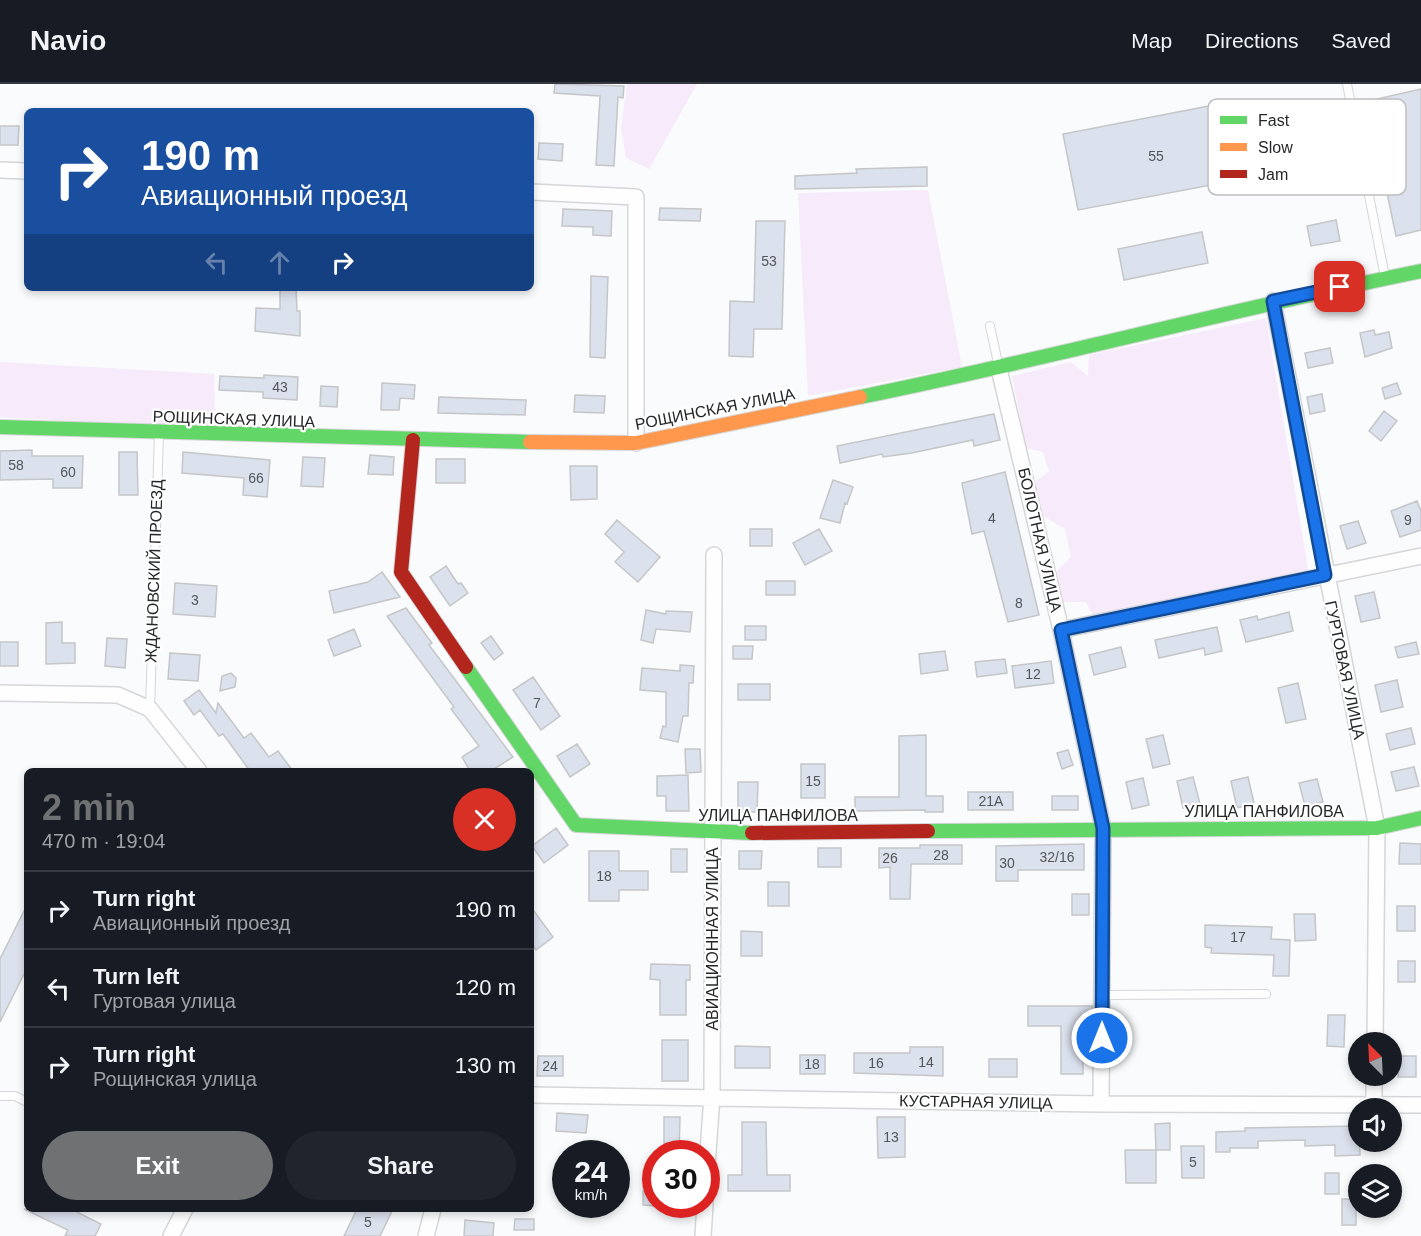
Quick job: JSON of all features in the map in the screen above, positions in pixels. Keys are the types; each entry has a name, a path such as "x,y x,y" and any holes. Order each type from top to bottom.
{"street":[{"path":"0,170 24,171"},
{"path":"534,192 636,197 636,443"},
{"name":"РОЩИНСКАЯ УЛИЦА","path":"0,427 413,440 636,443 999,369 1273,301 1421,271"},
{"name":"ГУРТОВАЯ УЛИЦА","path":"1273,301 1325,575 1377,828 1375,1032"},
{"name":"БОЛОТНАЯ УЛИЦА","path":"999,369 1061,630 1103,828 1101,1104"},
{"name":"УЛИЦА ПАНФИЛОВА","path":"413,440 400,572 576,825 713,833 1103,828 1377,828 1421,818"},
{"name":"АВИАЦИОННАЯ УЛИЦА","path":"709,1140 712,1096 714,555"},
{"path":"1061,630 1421,556"},
{"path":"0,693 117,695 150,709 197,768"},
{"name":"КУСТАРНАЯ УЛИЦА","path":"534,1095 712,1096 1101,1104 1348,1104"},
{"name":"КУСТАРНАЯ УЛИЦА","path":"1402,1105 1421,1105"},
{"path":"171,1236 183,1212"},
{"path":"426,1236 432,1212"},
{"path":"703,1236 704,1218"}],"lane":[{"path":"1347,84 1350,99"},
{"path":"1369,195 1385,278"},
{"path":"990,326 999,369"},
{"name":"ЖДАНОВСКИЙ ПРОЕЗД","path":"150,709 159,433"},
{"path":"1102,994 1266,994"},
{"path":"0,1096 15,1096 24,1100"}],"shaded area":[{"path":"627,84 697,84 649,169 626,158 621,129"},
{"path":"928,190 962,367 808,396 798,193"},
{"path":"1266,318 1309,575 1093,616 1086,602 1062,602 1055,573 1071,557 1065,529 1040,514 1032,483 1049,472 1043,452 1026,448 1012,376 1071,362 1088,376 1089,355"},
{"path":"0,362 214,374 216,443 214,429 0,417"}],"building":[{"path":"555,84 624,86 623,98 618,97 614,166 596,165 600,96 554,93"},
{"path":"1421,89 1421,230 1396,236 1387,195 1406,195 1406,99 1377,99"},
{"path":"1208,106 1208,186 1078,210 1063,134"},
{"path":"0,126 19,126 18,145 0,145"},
{"path":"539,143 563,144 562,161 538,159"},
{"path":"927,167 927,186 795,189 795,176 857,173 856,169"},
{"path":"660,208 701,209 700,221 659,220"},
{"path":"563,209 612,211 611,236 593,235 593,227 562,226"},
{"path":"1336,220 1340,241 1311,246 1307,226"},
{"path":"756,221 785,221 782,329 754,329 753,357 729,356 730,301 754,302"},
{"path":"1202,232 1208,263 1124,280 1118,249"},
{"path":"591,276 608,277 605,358 590,357"},
{"path":"280,291 296,291 297,311 300,311 300,336 255,331 256,308 280,309"},
{"path":"1374,330 1375,335 1389,332 1392,348 1365,357 1360,333"},
{"path":"1330,348 1333,363 1308,368 1305,353"},
{"path":"264,375 298,377 297,400 263,398 263,392 219,390 220,376 264,378"},
{"path":"382,383 415,385 414,399 400,398 399,410 381,410"},
{"path":"1397,383 1401,394 1385,399 1382,388"},
{"path":"321,386 338,387 337,407 320,406"},
{"path":"1322,394 1325,411 1310,414 1307,397"},
{"path":"575,395 605,396 604,413 574,412"},
{"path":"439,397 526,400 525,415 438,413"},
{"path":"1384,411 1397,421 1381,441 1369,431"},
{"path":"994,414 1000,440 974,446 973,440 912,453 883,457 882,454 840,463 837,446"},
{"path":"32,450 32,456 83,456 82,488 53,488 53,479 0,480 0,451"},
{"path":"119,452 137,452 138,495 119,495"},
{"path":"183,452 270,460 267,497 243,495 244,478 182,473"},
{"path":"370,455 394,457 393,475 368,474"},
{"path":"303,457 325,458 323,487 301,486"},
{"path":"436,459 465,459 465,483 436,483"},
{"path":"570,466 597,466 597,499 571,500"},
{"path":"1005,472 1039,615 1008,622 984,531 972,534 962,483"},
{"path":"833,480 853,487 847,504 845,503 840,523 820,518"},
{"path":"1417,501 1421,511 1421,530 1400,537 1391,511"},
{"path":"617,520 660,557 638,582 615,562 624,552 605,534"},
{"path":"1358,521 1366,543 1347,549 1340,526"},
{"path":"750,529 772,529 772,546 750,546"},
{"path":"819,529 832,551 805,565 793,543"},
{"path":"446,566 458,584 461,583 468,593 450,606 430,577"},
{"path":"382,572 400,597 334,613 329,591 368,582"},
{"path":"766,581 795,581 795,595 766,595"},
{"path":"175,583 217,586 215,617 173,614"},
{"path":"1374,592 1380,618 1361,622 1355,596"},
{"path":"406,608 432,643 429,645 513,757 496,768 468,768 462,757 479,746 451,709 454,707 387,616"},
{"path":"646,610 666,614 666,611 692,612 690,632 656,629 653,643 641,640"},
{"path":"1289,612 1293,631 1246,642 1240,620 1257,616 1258,620"},
{"path":"62,622 62,643 75,643 75,663 46,664 46,623"},
{"path":"745,626 766,626 766,640 745,640"},
{"path":"1217,627 1222,651 1205,655 1204,648 1159,658 1155,640"},
{"path":"354,629 361,646 334,656 328,640"},
{"path":"491,636 503,653 494,660 481,643"},
{"path":"107,638 127,639 125,668 105,666"},
{"path":"0,642 18,642 18,666 0,666"},
{"path":"1416,642 1419,654 1398,658 1395,647"},
{"path":"733,646 753,646 752,659 733,659"},
{"path":"1121,647 1126,667 1094,675 1089,655"},
{"path":"945,651 948,670 921,674 919,654"},
{"path":"170,653 200,655 198,681 168,679"},
{"path":"1005,659 1007,673 977,677 975,662"},
{"path":"1051,661 1054,683 1015,688 1012,666"},
{"path":"680,665 694,666 693,683 689,683 688,716 683,716 678,742 660,738 663,726 666,727 666,692 640,690 642,668 680,671"},
{"path":"231,673 236,678 235,687 220,691 222,676"},
{"path":"533,677 560,716 541,730 513,690"},
{"path":"1397,680 1403,707 1381,712 1375,685"},
{"path":"1298,683 1306,719 1286,723 1278,688"},
{"path":"738,684 770,684 770,700 738,700"},
{"path":"199,690 216,713 218,703 244,738 251,733 269,757 278,751 291,768 248,768 223,734 219,736 200,710 194,715 184,701"},
{"path":"1411,728 1415,744 1390,750 1386,734"},
{"path":"926,735 926,796 943,796 943,812 855,811 855,797 899,797 899,736"},
{"path":"1163,735 1170,764 1153,768 1146,739"},
{"path":"577,744 590,764 570,777 557,756"},
{"path":"685,749 700,749 701,772 686,773"},
{"path":"1068,750 1073,765 1062,769 1057,753"},
{"path":"801,764 825,764 825,798 801,798"},
{"path":"1414,767 1419,786 1396,791 1391,772"},
{"path":"688,775 689,811 666,811 666,796 657,796 657,776"},
{"path":"1193,777 1200,804 1183,808 1177,781"},
{"path":"1248,777 1254,803 1237,808 1231,781"},
{"path":"1143,778 1149,805 1132,809 1126,782"},
{"path":"1317,779 1323,802 1305,806 1299,783"},
{"path":"738,782 758,782 757,812 738,812"},
{"path":"968,792 1013,792 1013,810 968,810"},
{"path":"1052,796 1078,796 1078,810 1052,810"},
{"path":"556,828 568,845 544,863 534,849 534,844"},
{"path":"1400,843 1421,844 1421,864 1399,864"},
{"path":"1084,844 1084,870 1018,870 1018,881 996,881 996,846"},
{"path":"920,845 962,845 962,864 911,864 910,899 890,899 890,867 879,868 879,848 920,848"},
{"path":"818,848 841,848 841,867 818,867"},
{"path":"671,849 687,849 687,872 671,872"},
{"path":"589,851 619,851 619,871 648,871 648,890 619,890 619,901 589,901"},
{"path":"739,851 762,851 761,869 739,869"},
{"path":"768,882 789,882 789,906 768,906"},
{"path":"1072,894 1089,894 1089,915 1072,915"},
{"path":"1397,906 1415,906 1415,931 1397,931"},
{"path":"24,911 24,974 0,1022 0,959"},
{"path":"534,911 553,937 536,950 534,947"},
{"path":"1294,914 1315,914 1316,940 1295,941"},
{"path":"1205,925 1272,927 1271,939 1290,940 1289,976 1273,976 1274,955 1211,953 1212,948 1205,947"},
{"path":"741,931 762,932 762,956 741,956"},
{"path":"1398,961 1415,961 1415,982 1398,982"},
{"path":"651,964 690,965 690,980 686,980 686,1015 660,1015 660,980 650,979"},
{"path":"1028,1006 1092,1006 1092,1026 1083,1026 1083,1074 1061,1074 1061,1026 1028,1026"},
{"path":"1328,1015 1345,1015 1344,1047 1327,1046"},
{"path":"662,1040 688,1040 688,1081 662,1081"},
{"path":"735,1046 770,1047 770,1068 735,1068"},
{"path":"910,1047 943,1047 943,1076 854,1073 854,1053 910,1053"},
{"path":"800,1055 825,1055 825,1074 800,1074"},
{"path":"538,1056 563,1056 563,1076 537,1076"},
{"path":"1402,1056 1416,1056 1416,1077 1402,1077"},
{"path":"989,1059 1017,1059 1017,1077 989,1077"},
{"path":"557,1113 588,1115 586,1133 556,1131"},
{"path":"664,1117 680,1117 679,1140 664,1140"},
{"path":"877,1117 905,1117 905,1157 878,1158"},
{"path":"742,1122 766,1122 767,1175 790,1175 790,1191 728,1191 728,1175 742,1175"},
{"path":"1170,1123 1170,1150 1156,1150 1155,1124"},
{"path":"1348,1126 1348,1152 1360,1152 1360,1155 1335,1156 1335,1145 1305,1146 1305,1140 1258,1141 1258,1148 1230,1148 1230,1152 1216,1152 1216,1132 1245,1131 1245,1128"},
{"path":"1181,1146 1204,1146 1204,1178 1182,1178"},
{"path":"1125,1150 1156,1150 1156,1183 1126,1183"},
{"path":"1325,1173 1339,1173 1339,1194 1325,1194"},
{"path":"1342,1199 1348,1199 1348,1218 1356,1218 1356,1225 1342,1225"},
{"path":"30,1212 77,1212 101,1224 95,1236 65,1236 68,1230"},
{"path":"356,1212 392,1212 380,1236 344,1236"},
{"path":"515,1219 534,1219 534,1230 514,1230"},
{"path":"465,1220 494,1223 493,1236 464,1236"}],"traffic: fast":[{"path":"860,397 1421,271"},
{"path":"0,427 530,442"},
{"path":"466,667 576,825 752,833"},
{"path":"928,831 1377,828 1421,818"}],"traffic: slow":[{"path":"530,442 636,443 860,397"}],"traffic: jam":[{"path":"413,440 401,572 466,667"},
{"path":"752,833 928,831"}],"route":[{"path":"1102,1038 1103,828 1061,630 1325,575 1273,301 1340,287"}]}
